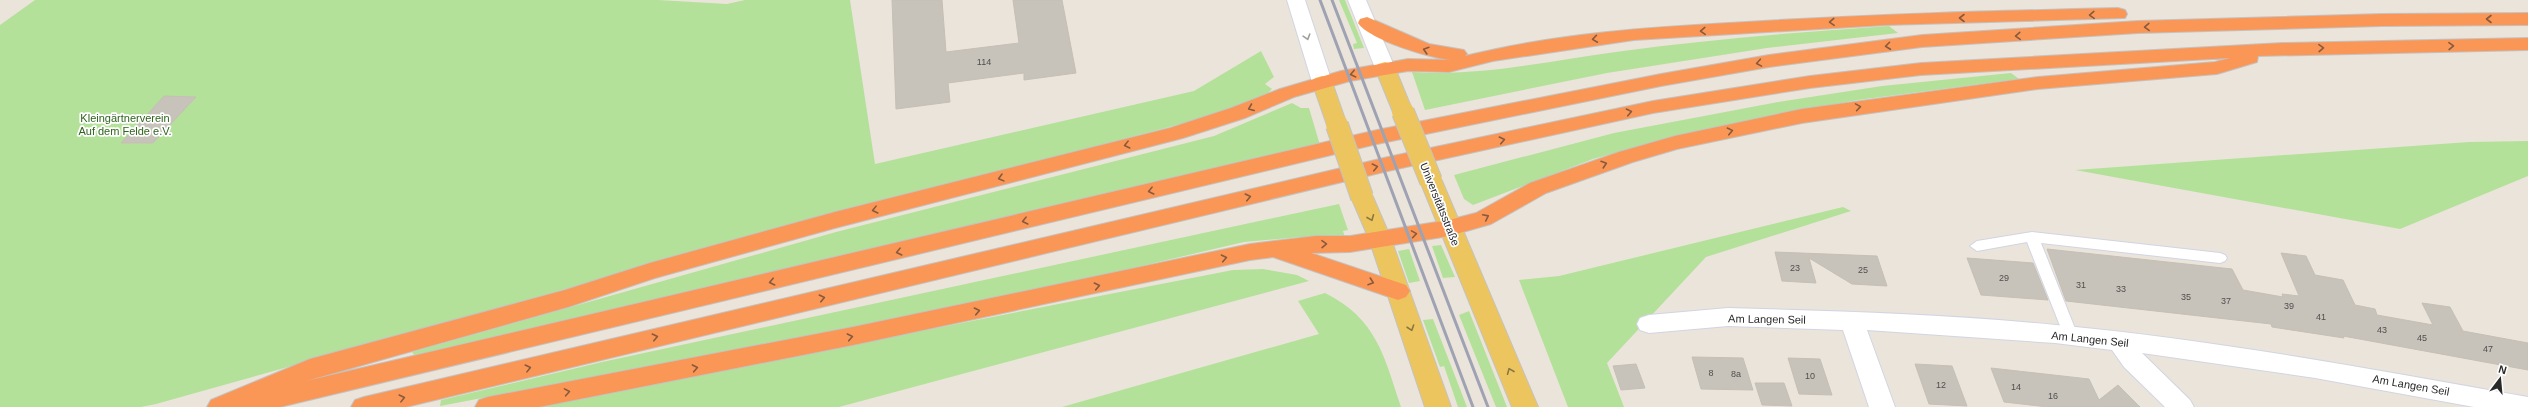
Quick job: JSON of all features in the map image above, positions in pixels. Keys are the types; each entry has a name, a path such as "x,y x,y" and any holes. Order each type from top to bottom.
{"highway":[{"path":"220,407 310,369 568,298 650,271 739,246 1189,129 1322,82 1385,68 1408,65 1449,66 1493,55 1634,34 1886,19 2324,10 2382,20"},
{"path":"236,407 461,356 1377,137 1661,80 1769,61 1922,41 2138,27 2382,20 2528,19"},
{"path":"1368,23 1406,44 1432,52 1493,55"},
{"path":"364,407 1388,164 1653,107 1810,82 1921,69 2282,49 2528,44"},
{"path":"488,407 860,335 1250,252 1380,239 1449,228 1483,219 1538,188 1590,168 1675,143 1787,119 1929,97 2038,83 2217,68 2282,49"},
{"path":"1271,250 1320,263 1398,291"}],"main road":[{"name":"Universitätsstraße","path":"1385,68 1449,228 1525,407"},
{"path":"1322,82 1362,197 1380,239 1438,407"}],"street":[{"path":"1296,0 1322,82"},
{"name":"Universitätsstraße","path":"1357,0 1368,23 1385,68"},
{"name":"Am Langen Seil","path":"1649,324 1728,317 1852,321 2071,336 2315,368 2528,407"},
{"path":"1852,321 1882,407"},
{"path":"2120,342 2133,360 2181,407"}],"lane":[{"path":"2032,237 2071,336"},
{"path":"1977,246 2032,237 2220,258"}],"green space":[{"name":"Kleingärtnerverein Auf dem Felde e.V.","path":"35,0 658,0 727,4 745,0 850,0 875,164 1194,91 1261,51 1274,77 1265,84 1272,89 1264,97 1230,111 755,236 156,404 141,407 0,407 0,25"},
{"path":"1339,0 1345,0 1364,48 1354,49 1353,44 1357,43"},
{"path":"1889,26 1898,33 1767,48 1607,73 1425,110 1412,72 1439,73 1491,70 1623,51 1722,39"},
{"path":"2011,73 2019,79 1858,100 1778,114 1671,138 1593,159 1473,205 1464,199 1454,175 1614,133 1778,102 1882,86"},
{"path":"1292,103 1301,108 1309,108 1320,145 414,355 412,352 836,232 1214,136"},
{"path":"2528,141 2528,176 2400,229 2075,170 2469,142"},
{"path":"1339,204 1348,230 1343,231 1345,237 1301,237 1244,242 1056,286 853,328 440,406 441,400 602,362"},
{"path":"1843,207 1851,211 1706,257 1607,363 1624,407 1568,407 1519,280 1559,276"},
{"path":"1441,245 1455,277 1443,278 1432,246"},
{"path":"1409,249 1420,281 1409,283 1398,251"},
{"path":"1263,269 1297,275 1309,281 839,407 531,407 1233,270"},
{"path":"1325,293 1342,303 1367,327 1383,355 1401,407 1062,407 1319,334 1298,301"},
{"path":"1469,311 1507,407 1496,407 1459,315"},
{"path":"1433,319 1467,407 1458,407 1444,366 1440,367 1423,320"}],"building":[{"path":"892,0 942,0 946,52 1019,43 1013,0 1062,0 1076,73 1024,80 1024,73 948,83 950,102 896,109"},
{"path":"164,96 196,97 153,143 121,143"},
{"path":"2047,249 2232,269 2243,290 2283,297 2282,294 2299,296 2281,253 2306,256 2315,275 2343,280 2355,305 2375,309 2377,315 2433,325 2422,303 2450,307 2463,331 2528,343 2528,370 2343,336 2344,338 2272,327 2271,324 2066,301"},
{"path":"1775,252 1877,256 1887,286 1852,284 1809,258 1816,283 1782,281"},
{"path":"1967,258 2033,263 2048,300 1981,295"},
{"path":"1692,357 1743,358 1753,390 1701,389"},
{"path":"1788,358 1820,359 1832,395 1799,394"},
{"path":"1636,364 1645,388 1621,390 1613,366"},
{"path":"1915,364 1952,366 1967,406 1929,404"},
{"path":"1991,368 2089,379 2099,400 2118,385 2140,407 2048,407 2004,402"},
{"path":"1755,383 1784,383 1792,406 1762,405"}],"railway":[{"path":"1320,0 1473,407"},
{"path":"1332,0 1488,407"}]}
